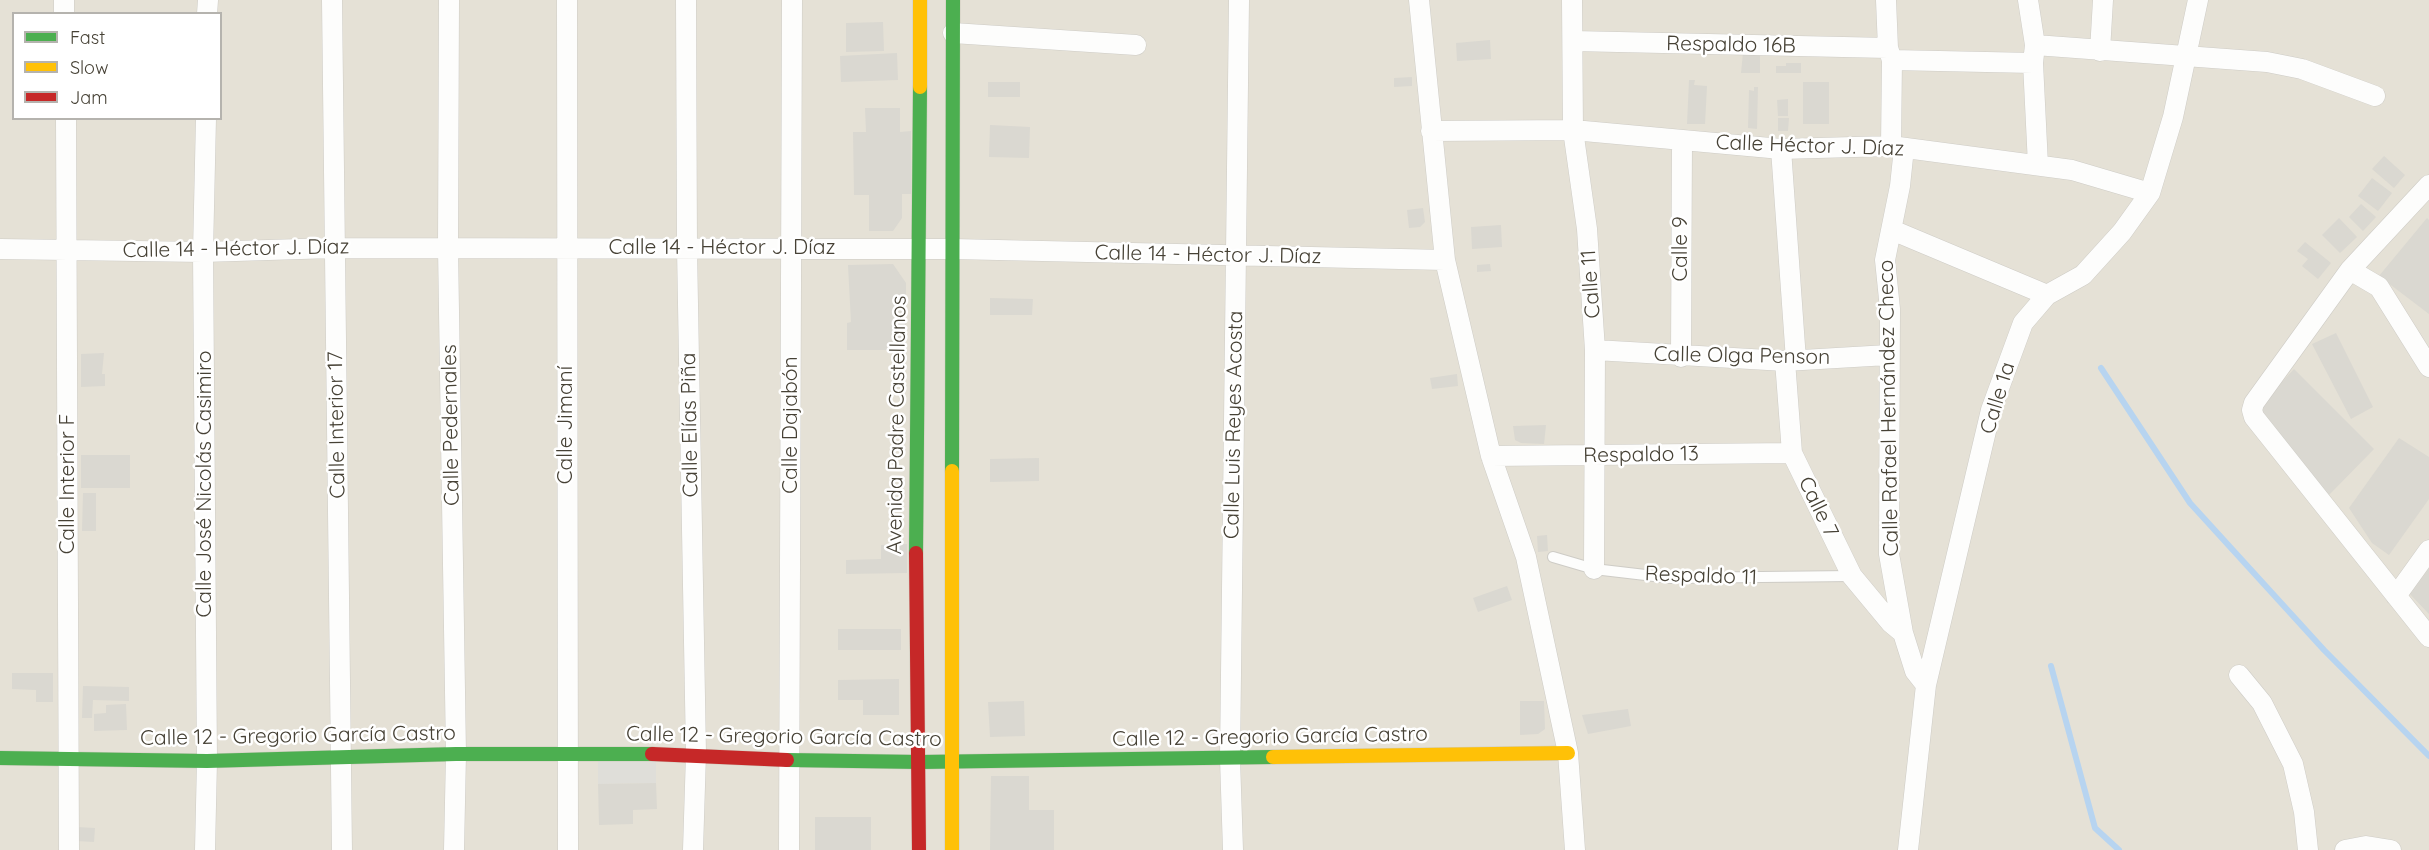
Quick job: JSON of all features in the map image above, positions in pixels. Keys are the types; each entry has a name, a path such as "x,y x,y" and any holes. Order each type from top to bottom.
{"main road":[{"name":"Avenida Padre Castellanos","path":"920,0 921,250 916,581 920,850"},
{"path":"952,850 953,0"},
{"name":"Calle 12 - Gregorio García Castro","path":"0,758 207,761 456,754 696,754 789,760 920,762 1568,753"}],"street":[{"name":"Calle Interior 17","path":"332,0 333,248 343,756 342,850"},
{"name":"Calle Pedernales","path":"449,0 448,248 456,754 454,850"},
{"name":"Calle Jimaní","path":"567,0 568,850"},
{"name":"Calle Elías Piña","path":"686,0 687,248 696,754 693,850"},
{"name":"Calle Dajabón","path":"789,850 792,0"},
{"name":"Calle Luis Reyes Acosta","path":"1233,850 1230,759 1239,0"},
{"path":"1419,0 1445,260 1491,456 1526,557 1568,753 1575,850"},
{"name":"Calle 11","path":"1572,0 1573,130 1587,229 1595,350 1594,569"},
{"name":"Calle Rafael Hernández Checo","path":"1886,0 1898,147 1892,230 1885,260 1890,309 1888,355 1889,554 1902,633 1915,671 1926,685"},
{"path":"2028,0 2034,54 2038,165"},
{"path":"2100,51 2103,0"},
{"name":"Calle 1a","path":"1908,850 1926,685 1991,410 2023,323 2047,295 2083,275 2122,232 2150,193 2173,117 2198,0"},
{"path":"952,33 1136,45"},
{"name":"Respaldo 16B","path":"1573,40 1890,54 2034,54 2100,51 2279,65 2302,69 2375,96"},
{"name":"Calle Interior F","path":"66,120 69,850"},
{"name":"Calle José Nicolás Casimiro","path":"205,850 207,761 203,252 206,120"},
{"name":"Calle Héctor J. Díaz","path":"1431,131 1573,130 1781,149 1898,147 2072,170 2150,193"},
{"name":"Calle 9","path":"1681,357 1682,141"},
{"name":"Calle 7","path":"1781,149 1792,453 1852,576 1871,601 1902,633"},
{"path":"2427,191 2350,270 2254,403 2252,410 2254,417 2429,637"},
{"path":"1892,230 2047,295"},
{"name":"Calle 14 - Héctor J. Díaz","path":"0,249 203,252 333,248 953,249 1445,260"},
{"path":"2350,270 2379,287 2429,366"},
{"name":"Calle Olga Penson","path":"1595,350 1681,357 1790,360 1888,355"},
{"name":"Respaldo 13","path":"1491,456 1792,453"},
{"path":"2396,596 2429,550"},
{"path":"2239,675 2262,703 2293,764 2304,812 2308,850"},
{"path":"2345,850 2366,846 2391,850"}],"lane":[{"name":"Respaldo 11","path":"1553,557 1594,569 1671,578 1852,576"}],"shaded area":[{"path":"0,0 2429,0 2429,850 0,850"},
{"path":"656,760 656,783 598,784 598,761"}],"building":[{"path":"883,22 884,51 846,52 846,23"},
{"path":"1490,40 1491,59 1457,61 1456,43"},
{"path":"1760,48 1760,73 1741,73 1743,53"},
{"path":"897,53 898,80 841,82 840,56"},
{"path":"1786,63 1801,63 1801,73 1776,73 1776,66 1786,66"},
{"path":"1412,77 1412,86 1394,87 1394,78"},
{"path":"1689,80 1695,80 1694,85 1707,86 1705,124 1687,124"},
{"path":"988,82 1020,82 1020,97 988,97"},
{"path":"1803,82 1829,82 1829,124 1803,124"},
{"path":"1754,87 1758,87 1757,129 1748,128 1749,90 1754,91"},
{"path":"1788,99 1788,116 1778,116 1777,100"},
{"path":"865,108 900,108 900,132 911,131 911,194 902,194 902,218 893,231 869,231 869,195 854,195 853,132 866,132"},
{"path":"1778,118 1789,118 1788,131 1778,131"},
{"path":"990,125 1030,127 1029,158 989,157"},
{"path":"2384,156 2405,175 2394,188 2372,169"},
{"path":"2372,178 2392,193 2378,211 2358,196"},
{"path":"2361,204 2376,217 2363,231 2349,217"},
{"path":"1423,208 1425,222 1420,227 1409,228 1407,210"},
{"path":"2339,218 2357,237 2340,253 2322,235"},
{"path":"2427,218 2429,220 2429,314 2379,276"},
{"path":"1501,225 1502,247 1472,249 1471,227"},
{"path":"2305,242 2331,263 2318,279 2302,266 2308,259 2297,251"},
{"path":"893,264 906,283 906,350 847,350 847,323 851,322 848,265"},
{"path":"1490,264 1491,271 1477,272 1477,265"},
{"path":"990,298 1033,299 1032,315 990,315"},
{"path":"2336,333 2373,407 2351,419 2312,344"},
{"path":"104,353 102,374 105,374 105,386 81,387 81,354"},
{"path":"2294,369 2374,449 2329,495 2256,410"},
{"path":"1457,374 1458,386 1432,389 1430,378"},
{"path":"1546,425 1544,444 1521,443 1515,440 1513,426"},
{"path":"2399,438 2429,457 2429,499 2389,555 2372,543 2349,508"},
{"path":"81,455 130,455 130,488 81,488"},
{"path":"1039,458 1039,481 990,482 990,459"},
{"path":"83,493 96,493 96,531 82,531"},
{"path":"1547,535 1548,551 1538,552 1537,536"},
{"path":"907,544 907,573 846,574 846,560 881,559 881,545"},
{"path":"2429,568 2429,614 2408,592"},
{"path":"1507,586 1512,600 1478,612 1473,598"},
{"path":"838,629 901,629 901,650 838,650"},
{"path":"12,673 53,673 53,702 36,702 36,690 12,689"},
{"path":"899,679 899,715 863,715 863,700 838,700 838,680"},
{"path":"83,686 129,687 129,701 93,700 92,718 82,718"},
{"path":"1024,701 1025,736 990,737 988,702"},
{"path":"1520,701 1544,701 1545,729 1538,734 1520,735"},
{"path":"126,704 127,730 94,731 94,714 106,713 106,705"},
{"path":"1628,709 1631,726 1588,734 1582,715"},
{"path":"991,776 1029,776 1029,810 1054,810 1054,850 990,850"},
{"path":"656,783 657,809 633,810 633,824 599,825 598,784"},
{"path":"815,817 871,817 871,850 815,850"},
{"path":"77,827 95,828 94,842 76,841"}],"waterway":[{"path":"2101,368 2190,503 2324,650 2429,756"},
{"path":"2051,666 2095,828 2119,850"}],"traffic: fast":[{"path":"952,471 953,0"},
{"path":"916,553 920,87"},
{"path":"0,758 207,761 456,754 652,754"},
{"path":"787,760 920,762 1273,757"}],"traffic: slow":[{"path":"920,0 920,87"},
{"path":"952,471 952,850"},
{"path":"1273,757 1568,753"}],"traffic: jam":[{"path":"916,553 919,850"},
{"path":"652,754 787,760"}]}
